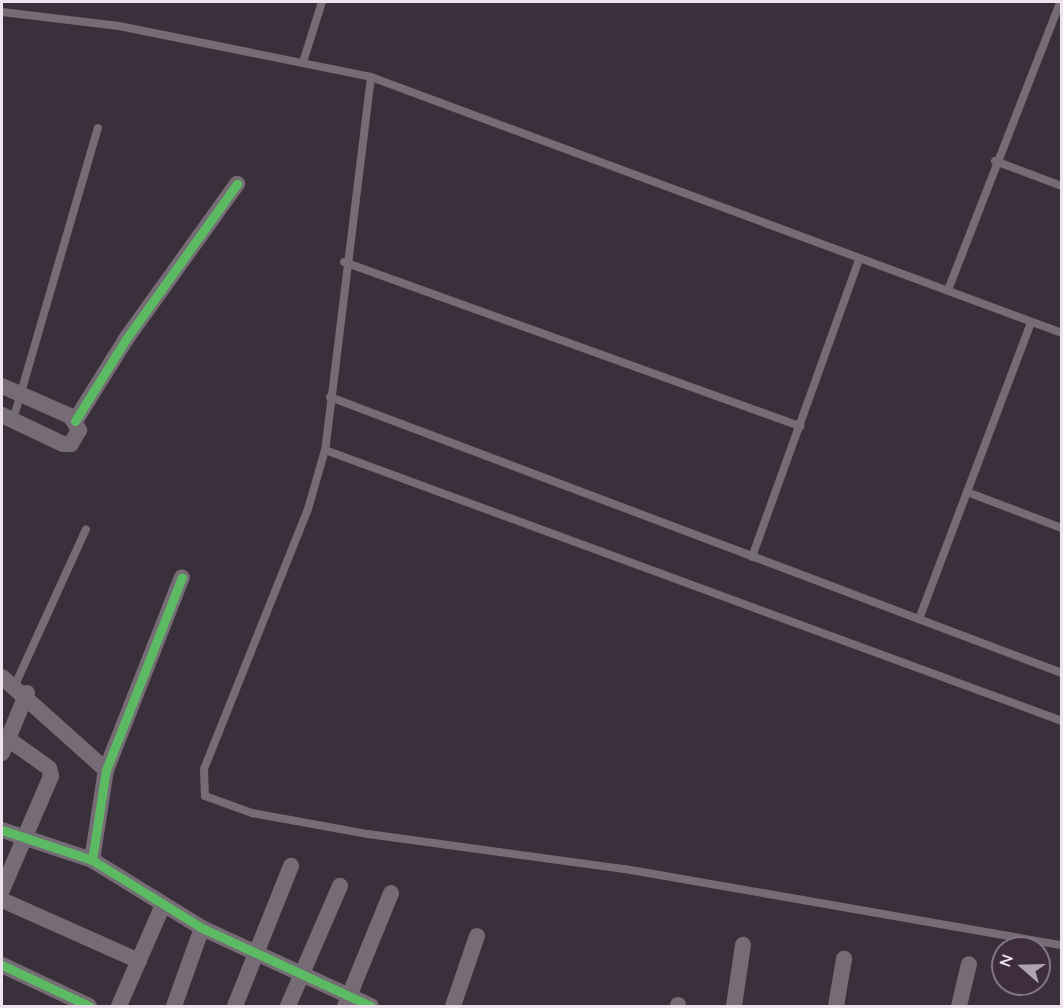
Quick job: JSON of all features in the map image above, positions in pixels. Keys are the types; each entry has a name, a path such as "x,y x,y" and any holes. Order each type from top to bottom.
{"street":[{"path":"7,418 67,445 76,438 75,421 126,339 237,184"},
{"path":"2,386 75,421"},
{"path":"92,861 106,770 182,577"},
{"path":"2,890 51,776 49,768 5,746 14,685"},
{"path":"14,685 106,770"},
{"path":"2,830 92,861 162,907 202,928 303,975 347,1001 371,1006"},
{"path":"235,1006 291,866"},
{"path":"288,1006 339,886"},
{"path":"347,1001 390,893"},
{"path":"2,900 139,961"},
{"path":"119,1006 162,907"},
{"path":"174,1006 202,928"},
{"path":"453,1006 477,936"},
{"path":"734,1006 743,945"},
{"path":"836,1006 844,959"},
{"path":"959,1006 969,964"},
{"path":"2,965 89,1006"}],"lane":[{"path":"304,59 322,2"},
{"path":"948,290 995,161 1060,2"},
{"path":"2,12 119,26 304,59 371,77 1062,333"},
{"path":"371,77 345,262 325,450 308,509 204,769 205,796 252,813 368,834 625,869 1062,945"},
{"path":"7,418 21,394 98,128"},
{"path":"995,161 1062,186"},
{"path":"752,557 859,259"},
{"path":"345,262 800,426"},
{"path":"919,619 1031,322"},
{"path":"330,397 1062,672"},
{"path":"325,450 1062,722"},
{"path":"967,492 1062,528"},
{"path":"14,685 86,529"}],"cycle path":[{"path":"75,421 126,339 237,184"},
{"path":"92,860 106,770 182,577"},
{"path":"2,830 92,860 202,928 371,1006"},
{"path":"2,965 89,1006"}]}
